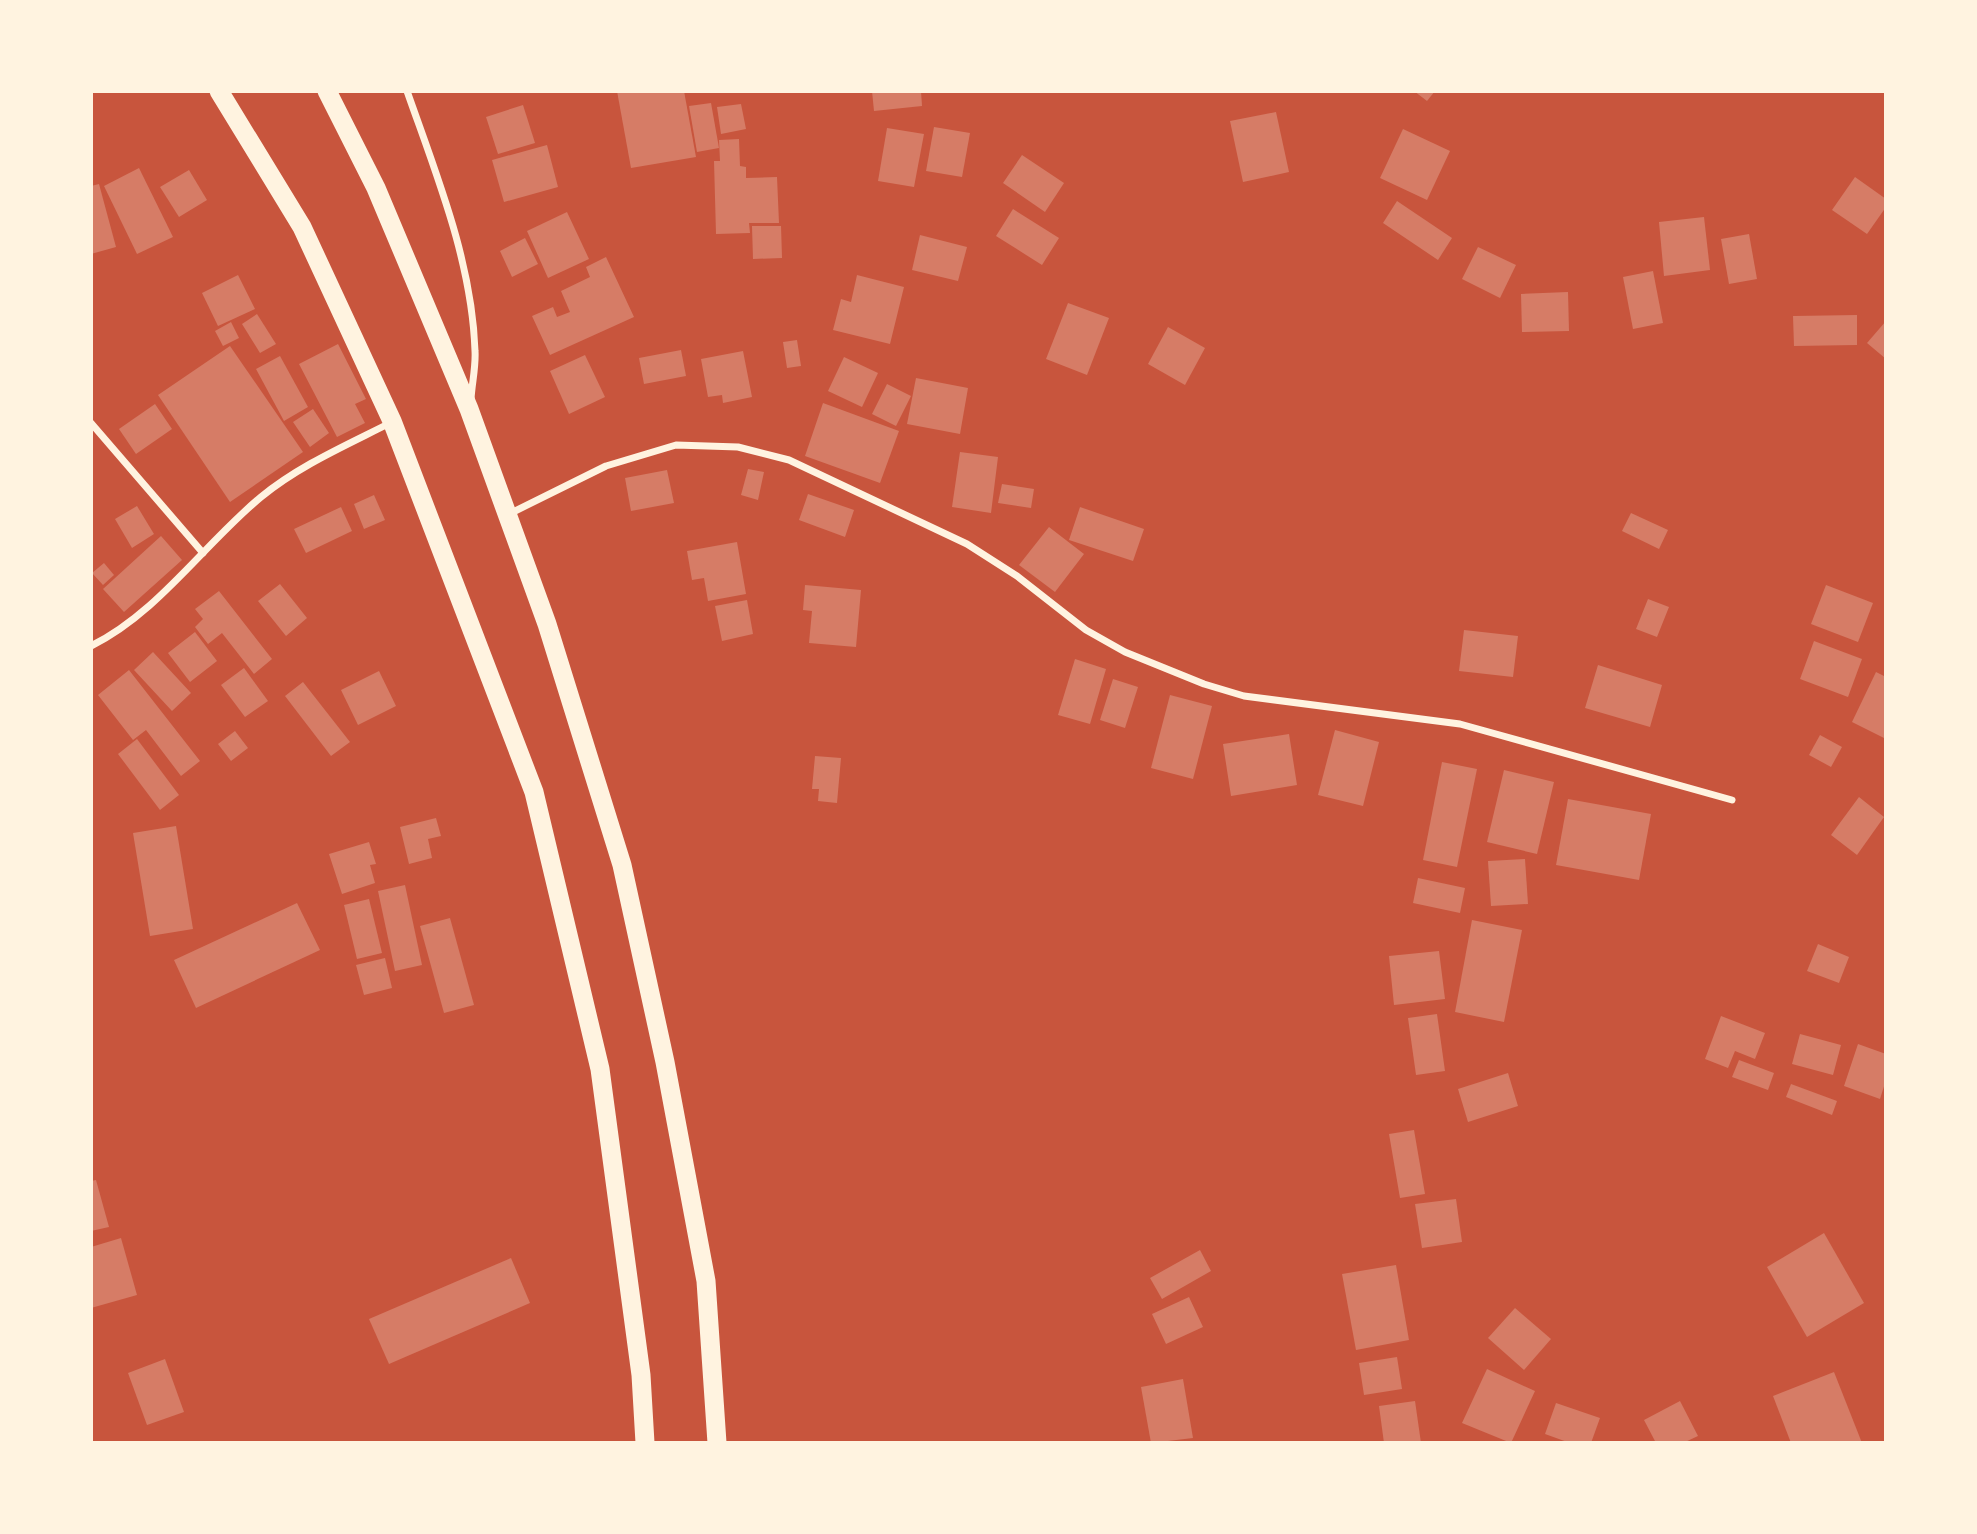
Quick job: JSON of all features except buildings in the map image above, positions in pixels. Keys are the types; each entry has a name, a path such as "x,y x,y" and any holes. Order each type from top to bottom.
{"highway":[{"path":"219,91 302,227 392,421 534,792 600,1069 641,1375 645,1443"},
{"path":"327,91 376,188 469,409 509,514 547,624 628,891 666,1062 706,1281 717,1443"}],"street":[{"path":"407,91 447,209 470,300 475,352 469,409"},
{"path":"91,646 135,616 284,480 392,421"},
{"path":"91,423 203,553"},
{"path":"509,514 606,466 676,445 738,447 789,460 967,544 1017,576 1086,630 1125,652 1181,676 1244,696 1460,724 1732,800"}]}
